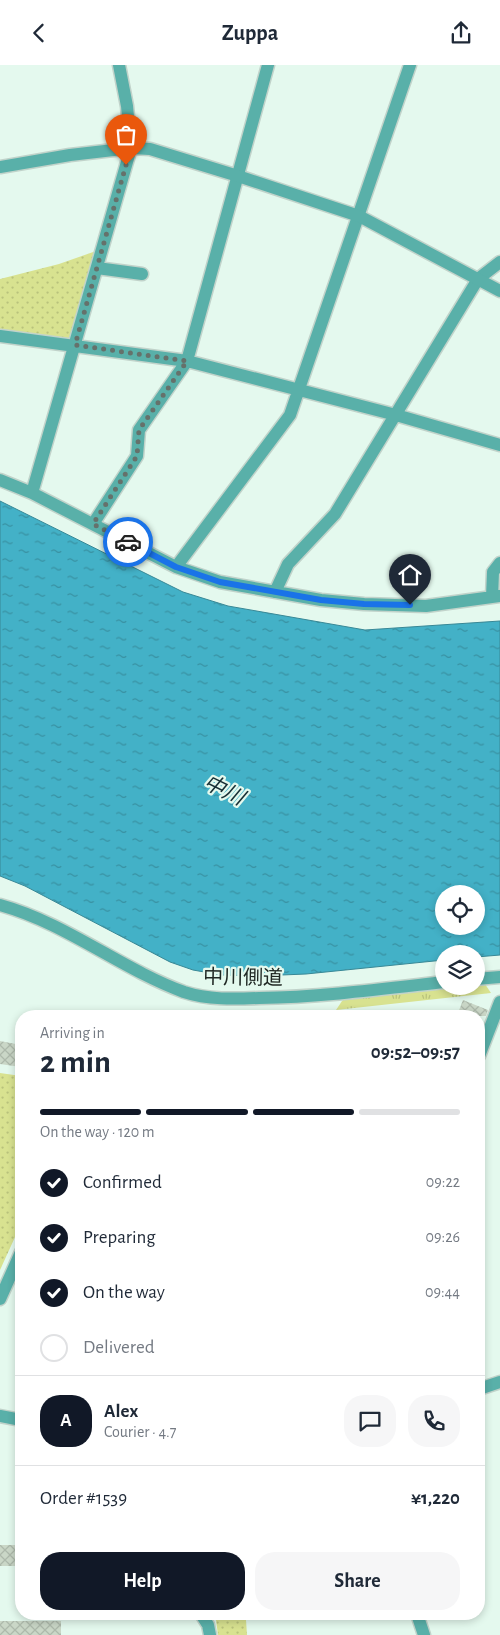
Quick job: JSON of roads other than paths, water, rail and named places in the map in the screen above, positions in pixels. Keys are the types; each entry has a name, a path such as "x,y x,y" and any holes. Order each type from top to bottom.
{"street":[{"path":"32,493 131,148 128,106 119,65"},
{"path":"93,524 137,456 139,430 187,361 268,65"},
{"path":"176,567 290,415 300,391 410,65"},
{"path":"0,167 70,155 131,148 150,149 359,216 500,291"},
{"path":"275,592 288,564 335,514 478,279 500,262"},
{"path":"97,268 142,274"},
{"path":"0,336 187,361 396,415 500,445"},
{"path":"0,480 32,493 176,567 220,582 321,600 364,604 426,606 496,596 493,572 500,563"},
{"name":"中川側道","path":"0,905 49,925 168,985 198,996 270,998 435,983"},
{"path":"485,978 500,977"},
{"path":"485,1041 500,1002"},
{"path":"0,1299 15,1265"},
{"path":"485,1387 500,1382"},
{"path":"0,1416 15,1419"},
{"path":"205,1620 210,1635"},
{"path":"419,1620 424,1635"}],"water":[{"name":"中川","path":"0,501 183,592 228,606 365,630 500,621 500,955 485,956 485,945 435,945 435,961 306,974 221,975 193,970 170,962 25,886 0,876"}]}
